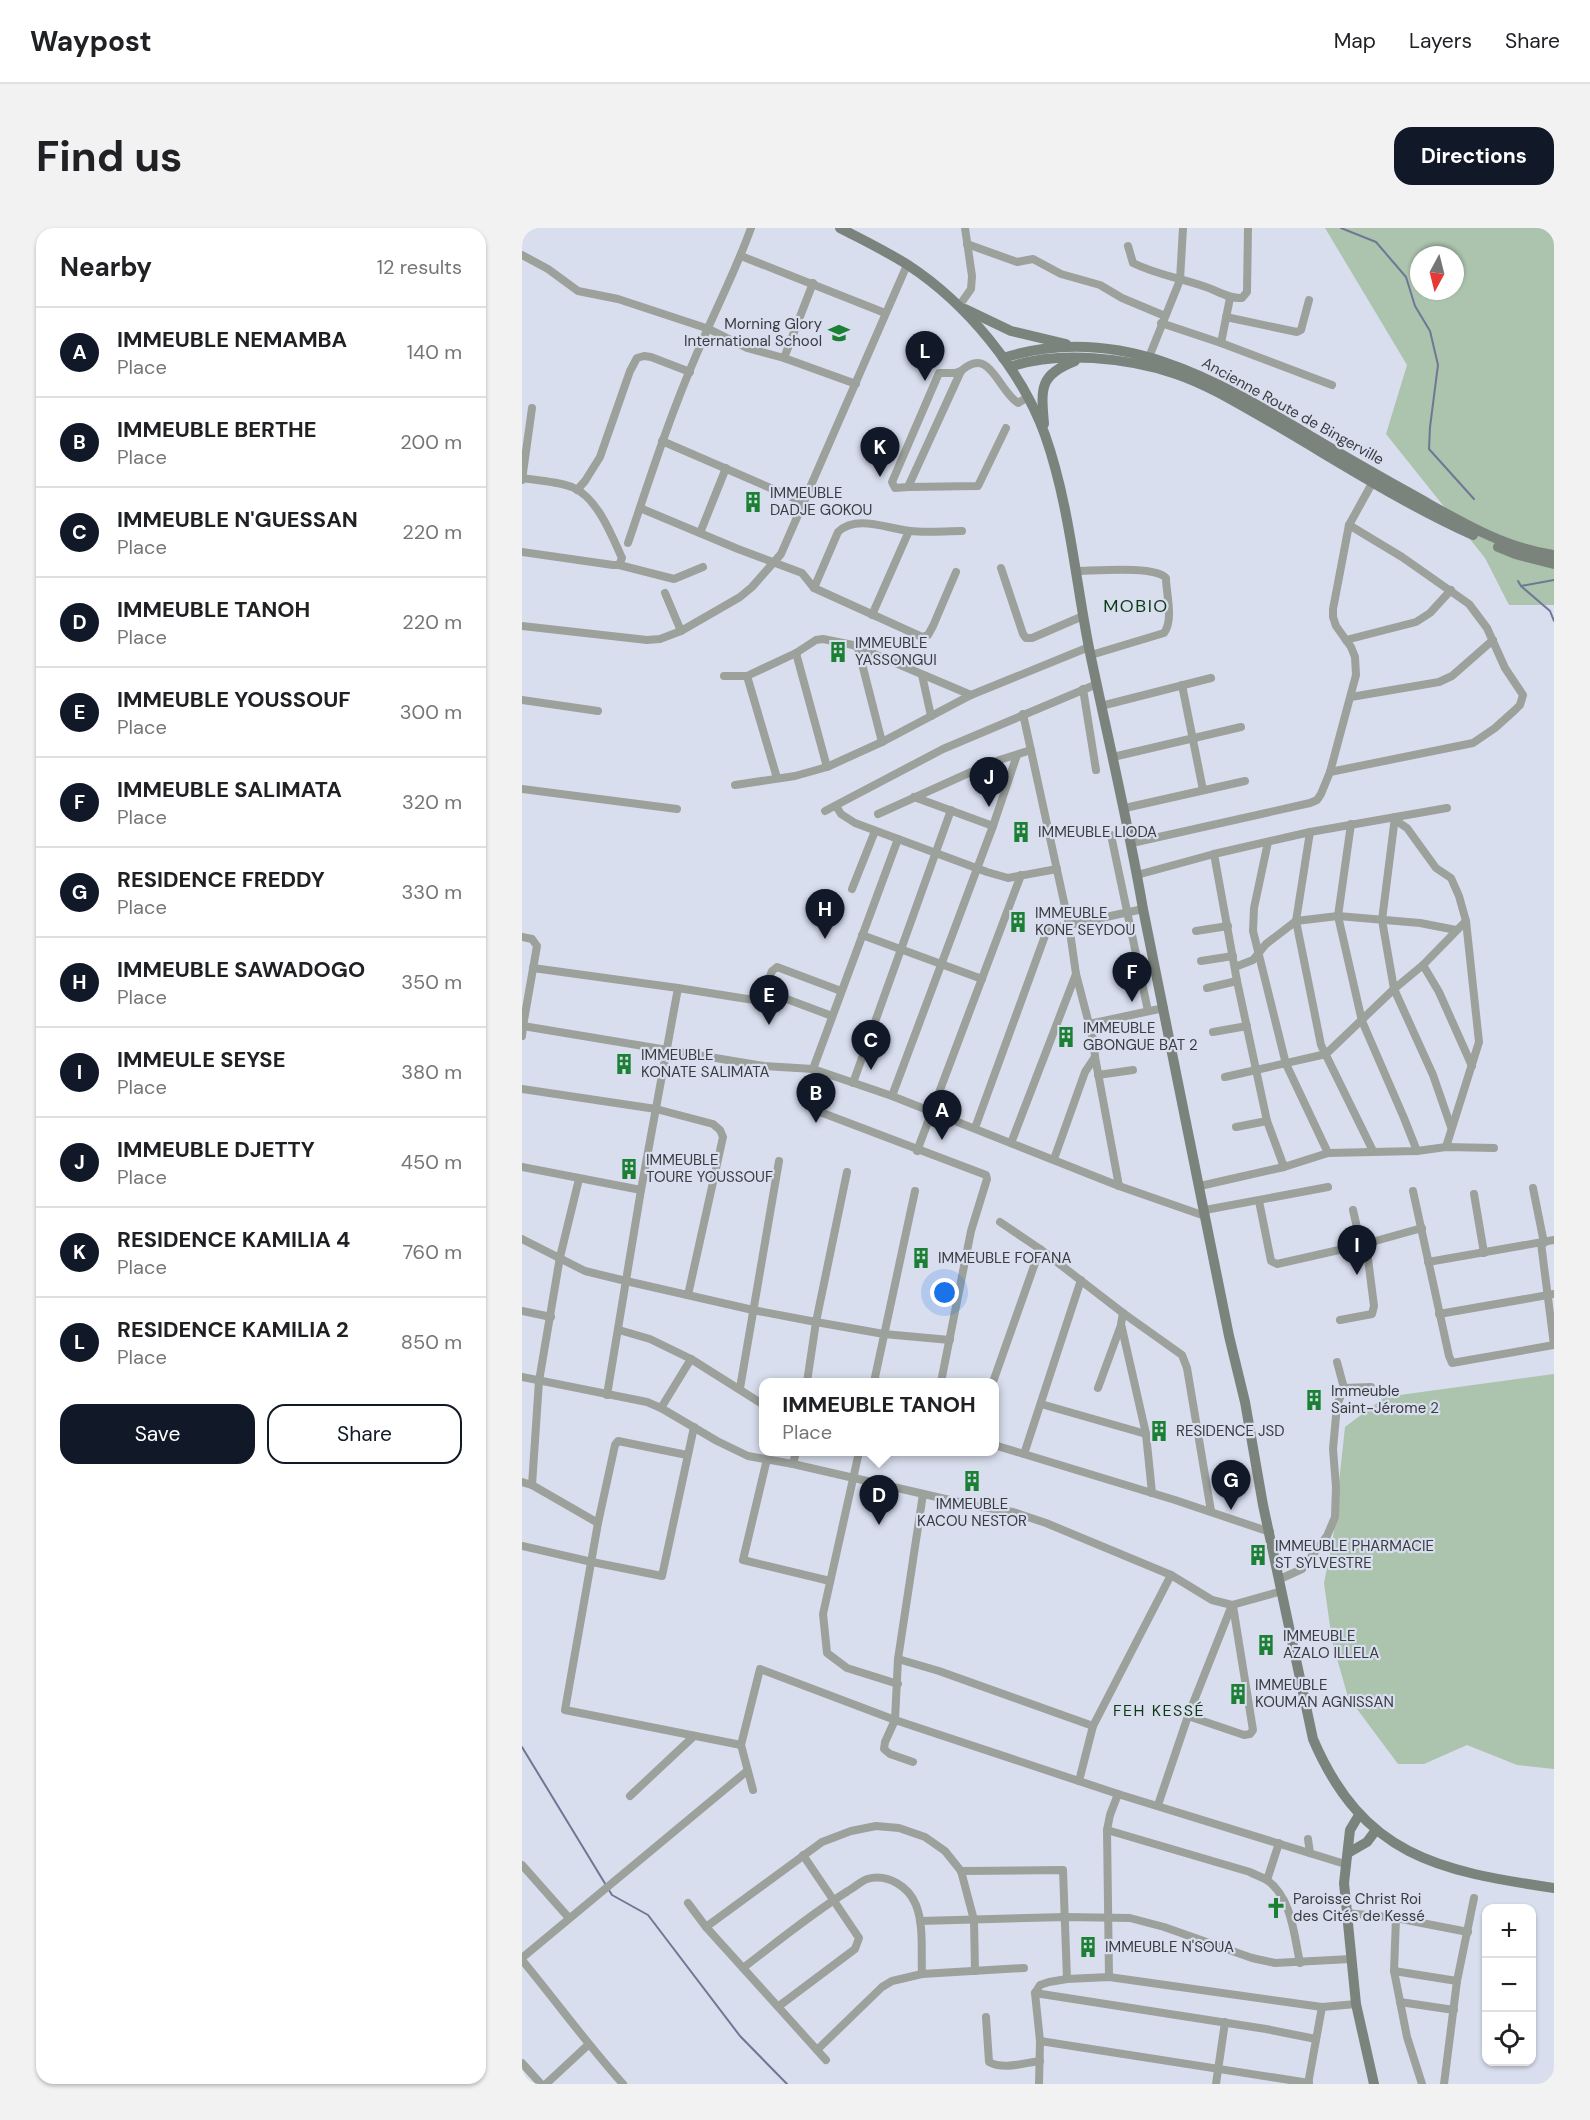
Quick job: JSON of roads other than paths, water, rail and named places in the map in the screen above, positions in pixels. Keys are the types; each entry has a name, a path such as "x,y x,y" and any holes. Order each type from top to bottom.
{"main road":[{"path":"840,228 907,265 959,306 1007,363 1028,398 1045,436 1057,479 1101,706 1125,808 1143,909 1229,1336 1245,1402 1263,1505 1313,1739 1326,1769 1359,1815 1401,1847 1437,1864 1475,1875 1554,1888"},
{"path":"959,306 1011,331 1084,352"},
{"path":"1045,436 1042,403 1049,375 1084,352"},
{"name":"Ancienne Route de Bingerville","path":"1084,352 1152,366 1199,383 1374,478 1461,522 1511,545 1554,555"},
{"name":"Ancienne Route de Bingerville","path":"1007,363 1084,352 1149,357 1180,366 1238,394 1455,527 1515,554 1554,564"},
{"path":"1359,1815 1350,1830 1344,1883 1356,2004 1374,2084"},
{"path":"1347,1859 1367,1842 1376,1830"}],"street":[{"path":"628,543 662,441 751,228"},
{"path":"959,306 970,289 972,276 965,228"},
{"path":"1149,357 1180,280 1183,228"},
{"path":"1128,246 1133,263 1152,272 1204,286 1230,298 1242,298 1247,292 1248,228"},
{"path":"967,244 1017,262 1034,259 1061,274 1100,285 1163,319 1332,385"},
{"path":"522,255 548,269 578,291 611,297 709,329 747,348 784,358 856,384"},
{"path":"741,256 885,313"},
{"path":"522,626 647,640 660,639 681,631 747,592 782,554 907,265"},
{"path":"784,358 813,283"},
{"path":"1221,343 1230,298"},
{"path":"1226,317 1297,333 1301,330 1309,300"},
{"path":"577,490 600,457 630,370 637,357 651,357 690,372"},
{"path":"1006,428 978,486 895,488 892,483 939,373 955,374 968,364 979,363 986,365 1009,397 1018,403 1028,398"},
{"path":"908,487 961,371"},
{"path":"532,408 522,479 577,490 604,517 622,558 620,565"},
{"path":"662,441 805,503"},
{"path":"700,533 726,468"},
{"name":"Ancienne Route de Bingerville","path":"1132,843 1310,803 1322,794 1356,675 1355,657 1336,626 1333,609 1349,525 1374,478"},
{"path":"640,508 802,573 814,588 922,637 928,634 956,572"},
{"path":"814,588 838,532 844,526 856,524 909,531 962,531"},
{"path":"1330,772 1473,743 1495,728 1520,705 1523,695 1505,668 1487,628 1469,604 1402,557 1349,525"},
{"path":"872,615 909,531"},
{"path":"522,552 620,565 674,579 703,567"},
{"path":"1000,568 1026,638 1032,638 1083,616"},
{"path":"735,785 813,772 827,767 882,742 971,695 1090,651 1164,633 1168,628 1166,578 1160,573 1075,571"},
{"path":"1346,640 1416,622 1430,613 1451,590"},
{"path":"665,593 681,631"},
{"path":"724,676 747,676 823,639 847,643 971,695"},
{"path":"1351,697 1439,682 1452,676 1493,640"},
{"path":"858,648 882,742"},
{"path":"796,653 827,767"},
{"path":"922,675 931,716"},
{"path":"747,676 777,778"},
{"path":"1101,706 1211,678"},
{"path":"825,812 943,749 1097,684"},
{"path":"1182,685 1203,790"},
{"path":"1083,689 1096,770"},
{"path":"522,700 598,711"},
{"path":"1023,714 1069,925 1076,974 1094,1043 1119,1186"},
{"path":"1113,757 1241,727"},
{"path":"878,814 993,762 1031,750"},
{"path":"892,1096 993,826 1017,755"},
{"path":"1125,808 1245,781"},
{"path":"522,789 677,809"},
{"path":"914,797 993,826"},
{"path":"836,806 847,819 875,831 1008,878 1057,869"},
{"path":"1137,875 1214,854 1310,832 1447,808"},
{"path":"853,1083 951,810"},
{"path":"1395,818 1382,920 1394,989 1433,1075 1451,1127"},
{"path":"1395,818 1407,828 1436,868 1451,878 1466,921 1478,1033 1477,1052 1446,1147"},
{"path":"1351,824 1338,916 1362,1022 1417,1151"},
{"path":"852,889 875,831"},
{"path":"1310,832 1296,921 1321,1045 1373,1151"},
{"path":"1111,835 1149,1011"},
{"path":"813,1069 898,839"},
{"path":"1268,842 1253,920 1253,931 1286,1064 1328,1154"},
{"path":"1214,854 1237,981 1267,1121 1284,1167"},
{"path":"917,1151 1022,875"},
{"path":"975,1128 1044,938 1049,930 1143,909"},
{"path":"1235,967 1253,960 1275,936 1296,921 1338,916 1420,923 1456,930"},
{"path":"1225,1077 1326,1054 1394,989 1423,965 1466,921"},
{"path":"1196,932 1228,926"},
{"path":"862,935 982,979"},
{"path":"522,937 536,942 523,1031 667,1049 764,1066 813,1069 892,1096 1119,1186 1205,1213 1328,1187"},
{"path":"1201,961 1233,956"},
{"path":"1423,965 1472,1066"},
{"path":"761,998 775,967 841,991"},
{"path":"533,968 757,1001 776,995 832,1016"},
{"path":"1011,1143 1076,974"},
{"path":"1207,988 1237,981"},
{"path":"607,1395 678,988"},
{"path":"1089,1024 1164,1008"},
{"path":"1213,1032 1247,1026"},
{"path":"1054,1159 1085,1072 1095,1057"},
{"path":"1098,1075 1132,1070"},
{"path":"522,1089 656,1109 713,1124 722,1134 688,1295"},
{"path":"812,1109 917,1151 986,1175 987,1179 971,1231 941,1378"},
{"path":"1236,1127 1267,1121"},
{"path":"1200,1186 1284,1167 1328,1154 1417,1151 1446,1147 1494,1148"},
{"path":"740,1388 779,1161"},
{"path":"522,1167 641,1190"},
{"path":"808,1378 816,1322 847,1172"},
{"path":"532,1485 539,1381 560,1257 579,1179"},
{"path":"1413,1191 1449,1356 1452,1363 1457,1364 1554,1345 1551,1295 1533,1188"},
{"path":"875,1378 915,1191"},
{"path":"1474,1194 1484,1253"},
{"path":"1259,1202 1269,1251 1274,1264 1364,1244 1422,1228"},
{"path":"1340,1320 1372,1314 1374,1306 1364,1244 1353,1210"},
{"path":"1000,1222 1040,1249 1122,1313 1182,1355 1187,1368 1210,1511"},
{"path":"522,1239 585,1271 626,1281 816,1322 884,1334 950,1340"},
{"path":"1428,1263 1554,1240"},
{"path":"995,1378 1040,1249"},
{"path":"1024,1454 1082,1280"},
{"path":"1440,1314 1551,1295"},
{"path":"522,1311 551,1317"},
{"path":"1098,1388 1121,1324 1122,1313"},
{"path":"1121,1324 1146,1434 1152,1493"},
{"path":"619,1330 650,1338 691,1359 759,1401"},
{"path":"661,1407 691,1359"},
{"path":"1280,1579 1302,1569 1314,1556 1328,1536 1335,1516 1333,1438 1337,1405 1344,1388 1337,1362"},
{"path":"522,1377 647,1402 661,1407 717,1441 748,1456 1013,1512 1046,1523 1171,1575 1212,1600 1233,1605 1282,1591"},
{"path":"1344,1388 1371,1387"},
{"path":"1041,1404 1146,1434"},
{"path":"522,1546 663,1576 694,1427"},
{"path":"687,1455 618,1441 615,1444 597,1523 565,1710 741,1745"},
{"path":"999,1446 1210,1511 1270,1532"},
{"path":"793,1464 794,1456"},
{"path":"858,1456 823,1614 827,1653 847,1668 898,1684"},
{"path":"767,1459 743,1560 830,1581"},
{"path":"522,1482 532,1485 597,1523"},
{"path":"913,1762 890,1754 884,1749 895,1720 898,1659 923,1494"},
{"path":"1079,1781 1094,1726 1171,1575"},
{"path":"1158,1805 1188,1716 1233,1605"},
{"path":"1188,1716 1244,1735 1250,1734 1253,1730 1233,1605"},
{"path":"898,1659 939,1671 1094,1726"},
{"path":"753,1790 741,1745 760,1669 895,1720 1118,1794 1283,1842 1310,1853 1347,1859"},
{"path":"630,1796 694,1736"},
{"path":"623,2084 588,2044 522,1959 747,1771"},
{"path":"1109,1977 1107,1830 1118,1794"},
{"path":"706,1927 822,1842 851,1831 876,1826 899,1828 926,1837 945,1851 961,1871 975,1920 975,1971"},
{"path":"1107,1830 1250,1872 1267,1880 1283,1898 1291,1917 1300,1963"},
{"path":"1308,1839 1310,1853"},
{"path":"1267,1880 1283,1842"},
{"path":"779,2006 855,1949 859,1938 835,1899 803,1855"},
{"path":"522,1865 569,1918"},
{"path":"961,1871 1063,1870 1067,1979"},
{"path":"743,1968 835,1899 867,1879 882,1878 897,1882 908,1891 915,1902 920,1921 922,1974"},
{"path":"1444,2084 1457,1981 1474,1898"},
{"path":"688,1903 706,1927 826,2060"},
{"path":"1347,1913 1396,1918 1468,1932"},
{"path":"920,1921 1065,1917 1130,1918 1164,1927 1252,1958 1275,1963 1351,1959"},
{"path":"1396,1918 1394,1971 1407,2037 1422,2084"},
{"path":"817,2050 882,1987 892,1981 922,1974 1024,1968"},
{"path":"1394,1971 1457,1981"},
{"path":"1039,2084 1040,2041 1035,1993 1040,1985 1067,1979 1109,1977 1322,2007 1356,2004"},
{"path":"1035,1993 1225,2022 1316,2039"},
{"path":"1400,2002 1454,2010"},
{"path":"1040,2041 1309,2083 1322,2007"},
{"path":"986,2017 989,2061 1003,2066 1040,2061"},
{"path":"1216,2084 1225,2022"},
{"path":"546,2084 588,2044"},
{"path":"522,2062 541,2084"}],"waterway":[{"path":"1341,228 1376,242 1406,277 1415,306 1430,331 1438,365 1429,449 1474,499"},
{"path":"1518,581 1521,586 1554,580"},
{"path":"1521,586 1550,611 1554,621"},
{"path":"522,1747 612,1895 648,1915 740,2036 787,2084"}],"place":[{"name":"Morning Glory International School","path":"839,333"},
{"name":"RESIDENCE KAMILIA 2","path":"925,381"},
{"name":"RESIDENCE KAMILIA 4","path":"880,477"},
{"name":"IMMEUBLE DADJE GOKOU","path":"753,502"},
{"name":"IMMEUBLE YASSONGUI","path":"838,652"},
{"name":"IMMEUBLE DJETTY","path":"989,807"},
{"name":"IMMEUBLE LIODA","path":"1021,832"},
{"name":"IMMEUBLE KONE SEYDOU","path":"1018,922"},
{"name":"IMMEUBLE SAWADOGO","path":"825,939"},
{"name":"IMMEUBLE SALIMATA","path":"1132,1002"},
{"name":"IMMEUBLE YOUSSOUF","path":"769,1025"},
{"name":"IMMEUBLE GBONGUE BAT 2","path":"1066,1037"},
{"name":"IMMEUBLE KONATE SALIMATA","path":"624,1064"},
{"name":"IMMEUBLE N'GUESSAN","path":"871,1070"},
{"name":"IMMEUBLE BERTHE","path":"816,1123"},
{"name":"IMMEUBLE NEMAMBA","path":"942,1140"},
{"name":"IMMEUBLE TOURE YOUSSOUF","path":"629,1169"},
{"name":"IMMEUBLE FOFANA","path":"921,1258"},
{"name":"IMMEULE SEYSE","path":"1357,1275"},
{"name":"Immeuble Saint-Jérome 2","path":"1314,1400"},
{"name":"RESIDENCE JSD","path":"1159,1431"},
{"name":"IMMEUBLE KACOU NESTOR","path":"972,1481"},
{"name":"RESIDENCE FREDDY","path":"1231,1510"},
{"name":"IMMEUBLE TANOH","path":"879,1525"},
{"name":"IMMEUBLE PHARMACIE ST SYLVESTRE","path":"1258,1555"},
{"name":"IMMEUBLE AZALO ILLELA","path":"1266,1645"},
{"name":"IMMEUBLE KOUMAN AGNISSAN","path":"1238,1694"},
{"name":"Paroisse Christ Roi des Cités de Kessé","path":"1276,1908"},
{"name":"IMMEUBLE N'SOUA","path":"1088,1947"}],"district":[{"name":"MOBIO","path":"1136,606"},
{"name":"FEH KESSÉ","path":"1159,1710"}]}
